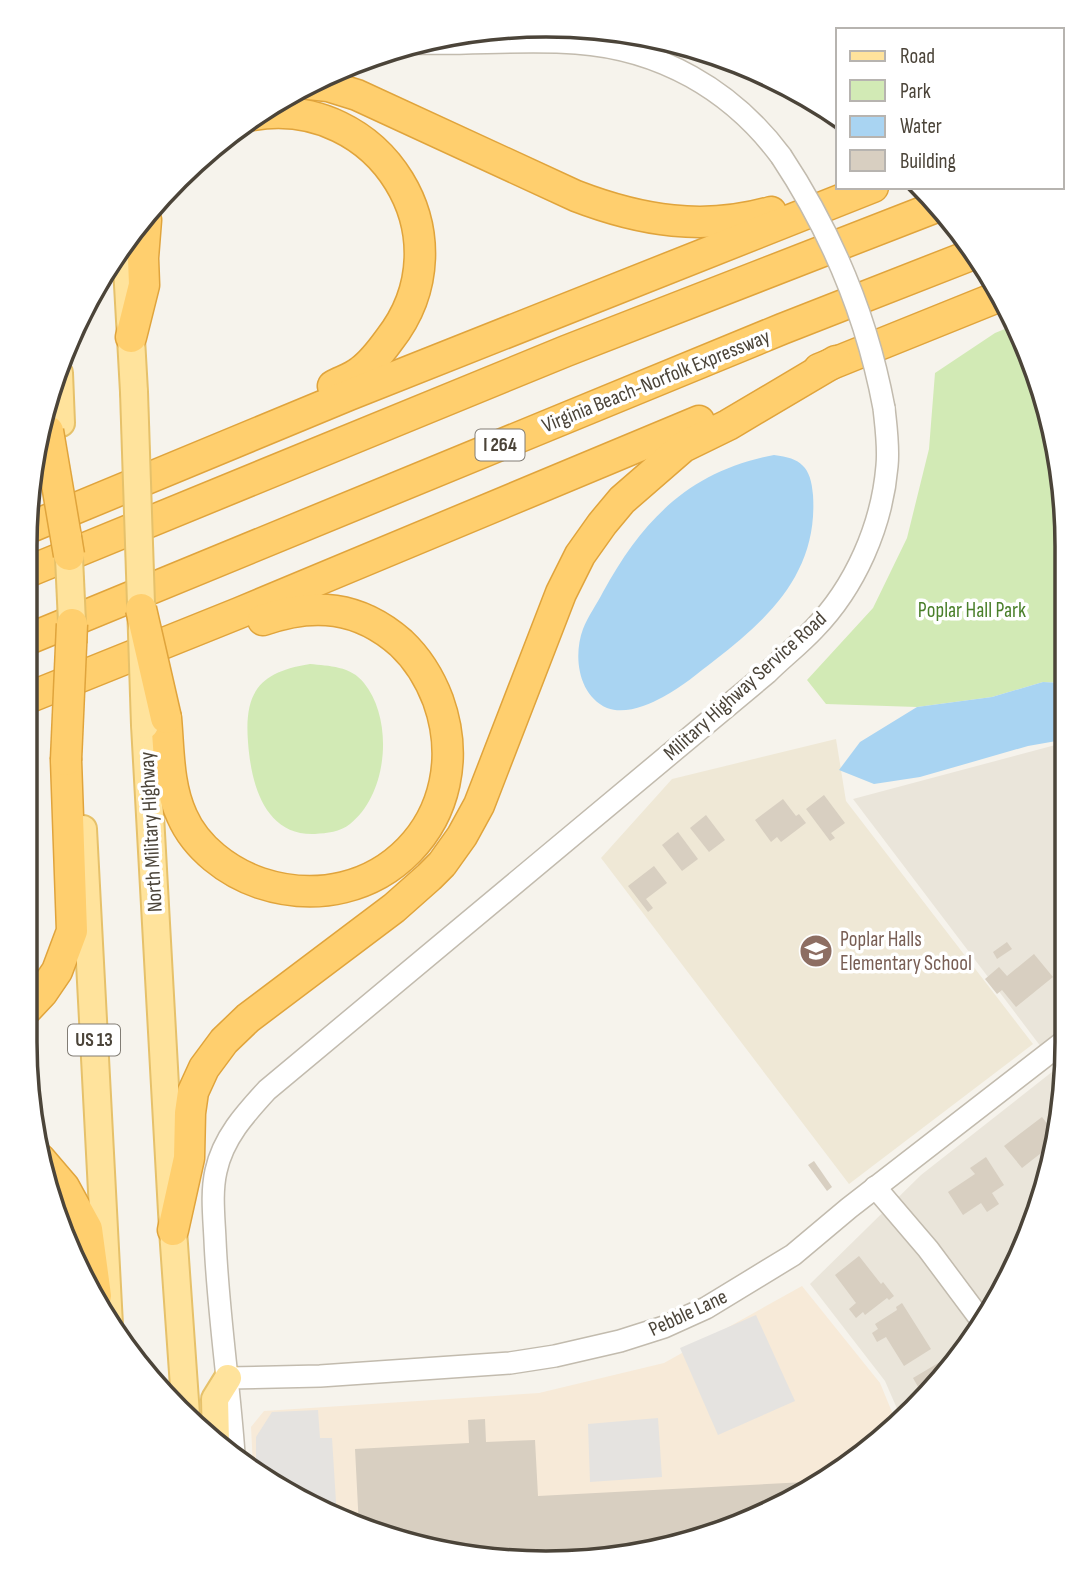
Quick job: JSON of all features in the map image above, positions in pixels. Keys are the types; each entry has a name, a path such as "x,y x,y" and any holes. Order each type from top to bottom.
{"highway":[{"path":"328,86 357,95 576,197 609,209 644,217 719,223 848,189"},
{"path":"225,446 360,372 397,330 414,297 421,265 421,240 407,193 390,167 372,148 328,121 293,114 276,114"},
{"path":"38,524 503,333 868,189"},
{"path":"37,568 566,351 929,210"},
{"path":"131,337 145,285 145,232"},
{"name":"Virginia Beach-Norfolk Expressway","path":"37,636 807,318 966,258"},
{"path":"37,693 553,483 836,361 991,299"},
{"path":"173,1230 189,1158 193,1092 204,1068 224,1041 248,1018 394,908 442,864 462,836 478,806 561,593 580,555 602,524 622,500 683,447 728,425 836,361"},
{"path":"52,423 69,555"},
{"path":"38,516 111,494"},
{"path":"111,663 247,626 286,612 313,608 334,610 358,617 381,628 419,663 432,685 443,715 448,759 445,784 437,808 425,830 394,863 378,874 355,885 331,891 306,893 282,890 248,879 226,866 193,834 182,817 172,788 155,721 141,609"},
{"path":"37,998 57,971 72,931 72,624"},
{"path":"55,1177 87,1229 93,1275"}],"main road":[{"path":"127,258 141,609"},
{"path":"69,555 72,624"},
{"name":"North Military Highway","path":"155,721 173,1230 185,1401"},
{"name":"US 13","path":"72,757 107,1301"},
{"path":"216,1430 215,1399 228,1378"}],"street":[{"name":"Military Highway Service Road","path":"233,1444 217,1293 214,1186 216,1170 227,1140 267,1090 767,673 814,629 833,608 852,579 867,547 880,505 887,467 884,408 875,362 860,313 845,275 801,186 781,156 751,120 691,74 633,52 574,42 471,43"},
{"name":"Pebble Lane","path":"228,1378 320,1376 510,1363 620,1341 675,1322 706,1308 793,1255 875,1187 1055,1049"},
{"path":"875,1187 928,1249 976,1314"}],"shaded area":[{"path":"816,115 836,128 836,131"},
{"name":"Poplar Halls Elementary School","path":"836,739 846,801 1033,1044 849,1184 601,858 672,779"},
{"path":"1055,745 1054,1064 853,799"},
{"path":"1054,1070 1051,1108 1038,1174 1003,1267 987,1297 950,1352 898,1410 885,1381 810,1284 921,1175"},
{"path":"802,1286 880,1383 893,1414 856,1446 801,1483 741,1512 678,1534 612,1547 579,1550 480,1547 414,1534 321,1499 253,1458 251,1427 264,1411 539,1393 664,1363"},
{"path":"756,1315 795,1401 718,1435 680,1348"},
{"path":"318,1410 320,1438 332,1438 336,1506 291,1483 256,1460 256,1437 272,1412"},
{"path":"658,1418 662,1477 590,1482 588,1424"}],"green space":[{"name":"Poplar Hall Park","path":"1006,328 1028,382 1038,414 1051,480 1055,546 1055,683 1043,682 992,697 917,707 826,704 807,680 873,608 907,538 929,449 935,373"},
{"path":"310,664 339,668 359,677 374,698 383,736 379,776 363,811 342,829 315,834 298,832 283,826 272,817 257,790 250,758 247,724 253,697 267,679 279,672"}],"water":[{"path":"774,455 791,459 803,466 810,477 813,495 813,522 808,547 787,590 755,627 670,693 629,710 614,710 597,702 580,674 580,640 590,615 635,542 672,502 694,486 744,462"},
{"path":"1043,682 1055,683 1055,741 1028,746 920,777 874,784 839,770 860,742 917,707 992,697"}],"building":[{"path":"824,795 845,823 831,833 835,838 830,841 806,809"},
{"path":"783,799 796,816 799,814 806,823 781,842 777,837 771,842 755,820"},
{"path":"706,815 725,840 709,852 690,828"},
{"path":"678,832 698,859 682,871 662,845"},
{"path":"654,866 667,883 646,899 653,908 648,912 628,886"},
{"path":"1007,942 1012,949 997,959 993,952"},
{"path":"1034,954 1053,977 1016,1007 1002,990 997,994 985,979 999,967 1007,976"},
{"path":"1042,1117 1048,1125 1043,1152 1022,1168 1004,1146"},
{"path":"986,1157 1004,1185 992,1193 999,1204 987,1212 981,1203 963,1215 948,1192 975,1174 970,1168"},
{"path":"814,1161 832,1187 827,1191 808,1165"},
{"path":"859,1256 894,1296 856,1318 849,1309 856,1303 835,1275"},
{"path":"902,1303 931,1349 904,1366 886,1337 877,1342 872,1333 878,1329 875,1324 897,1310 896,1307"},
{"path":"940,1362 919,1388 913,1378"},
{"path":"485,1419 486,1442 535,1440 538,1496 802,1482 741,1512 678,1534 612,1547 579,1550 480,1547 414,1534 358,1515 355,1449 469,1443 468,1420"}],"place":[{"name":"Poplar Halls Elementary School","path":"816,951"}]}
